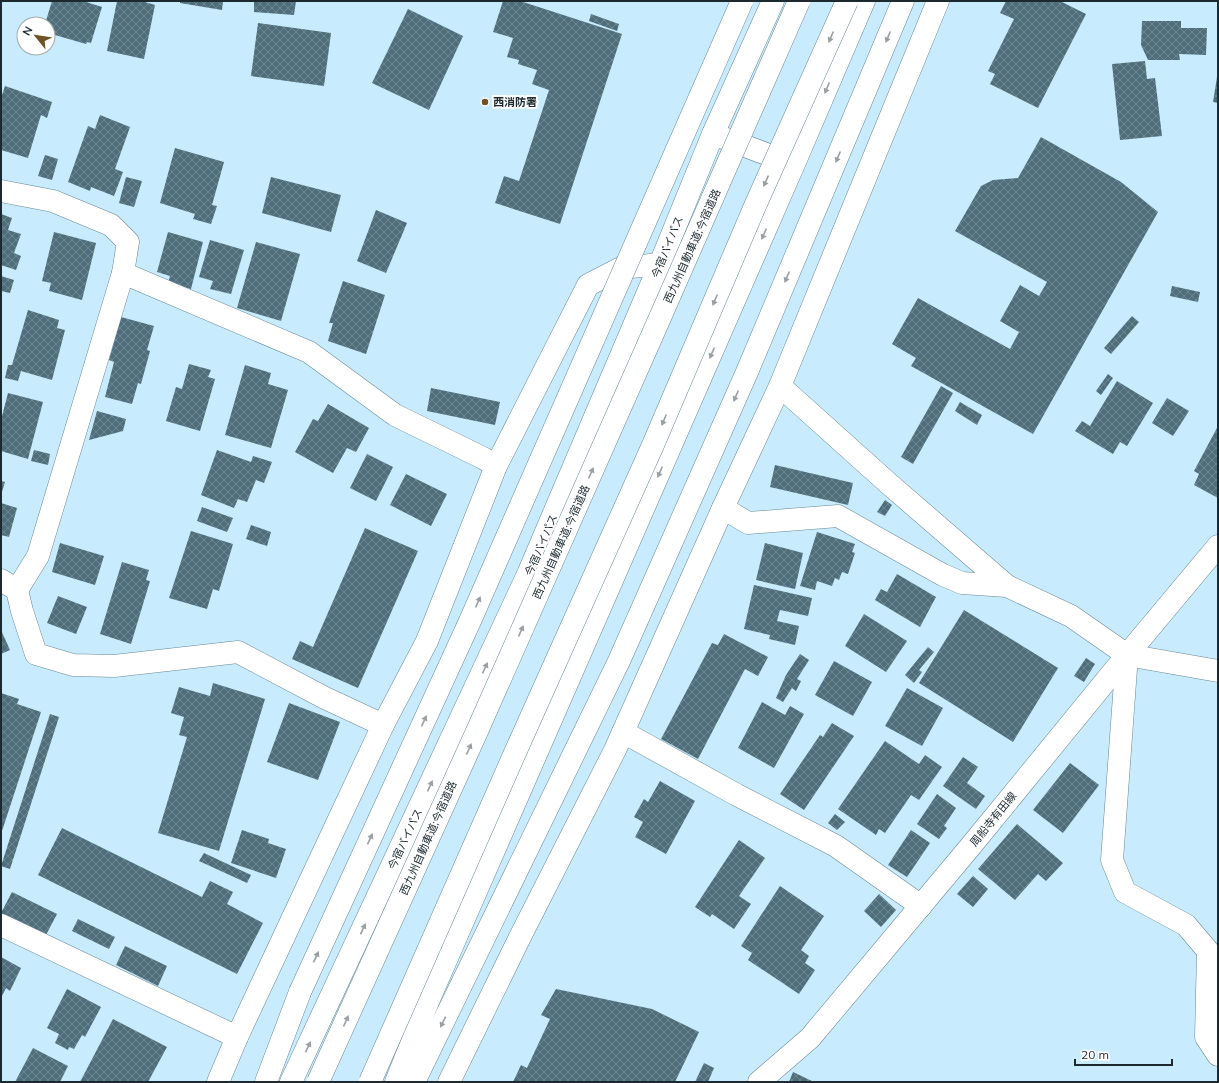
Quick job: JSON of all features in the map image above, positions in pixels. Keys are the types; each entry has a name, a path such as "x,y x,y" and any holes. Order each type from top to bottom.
{"main road":[{"path":"266,1082 300,992 470,621 742,1"},
{"name":"今宿バイパス","path":"291,1082 528,574 660,264 713,134 773,1"},
{"name":"西九州自動車道;今宿道路","path":"318,1082 481,722 799,1"},
{"path":"370,1082 653,445 755,206 847,1"},
{"path":"396,1082 432,992 864,1"},
{"path":"414,1082 618,661 747,372 903,1"},
{"path":"449,1082 615,750 780,386 938,1"},
{"path":"713,134 794,164"},
{"path":"1,191 53,201 110,225 128,242 124,272 38,556 9,585 22,611 36,654 73,666 114,666 238,652 325,698 383,725"},
{"path":"218,1082 236,1037 383,725 427,641 496,466 588,285 622,268 660,264"},
{"path":"124,272 309,352 395,415 496,466"},
{"path":"780,386 888,483 1007,586 1071,616 1127,655 1218,671"},
{"path":"724,508 748,523 838,516 943,575 962,583 1007,586"},
{"name":"周船寺有田線","path":"759,1082 810,1038 970,847 1218,546"},
{"path":"1127,655 1112,860 1125,892 1186,925 1208,951 1206,1037 1218,1055"},
{"path":"623,732 737,795 836,846 921,906"},
{"path":"1,925 236,1037"}],"building":[{"path":"52,1 83,1 102,7 91,43 87,42 86,44 56,35 56,16 47,16"},
{"path":"117,1 145,1 155,5 144,59 107,51"},
{"path":"180,1 223,1 222,10 180,3"},
{"path":"254,1 296,1 294,15 254,12"},
{"path":"503,1 520,1 622,34 560,224 495,203 504,176 519,181 549,90 532,84 537,70 518,64 519,60 507,57 513,38 493,32"},
{"path":"1006,1 1060,1 1086,14 1038,108 990,84 995,74 988,71 1014,19 1000,13"},
{"path":"408,9 463,36 429,110 372,83"},
{"path":"591,14 619,24 617,31 589,21"},
{"path":"1142,21 1181,21 1181,28 1207,28 1206,55 1179,54 1180,60 1148,60 1141,45"},
{"path":"258,23 331,33 324,86 251,76"},
{"path":"1145,61 1147,79 1155,78 1162,136 1120,140 1112,64"},
{"path":"1218,77 1218,103 1213,102"},
{"path":"5,86 52,102 47,118 41,115 28,158 1,150 1,98"},
{"path":"100,115 130,127 115,169 123,172 114,196 91,187 90,191 68,182 88,126 95,129"},
{"path":"1041,137 1121,182 1158,212 1033,434 911,366 916,358 892,344 918,298 1010,349 1019,332 1000,321 1020,285 1039,296 1047,282 955,231 981,186 993,180 1018,178"},
{"path":"175,148 224,162 212,205 217,206 211,224 193,219 195,214 160,203"},
{"path":"45,155 58,159 52,180 38,176"},
{"path":"126,177 142,181 134,207 119,203"},
{"path":"271,177 341,195 331,232 262,213"},
{"path":"376,210 407,223 386,273 357,261"},
{"path":"1,214 12,218 8,230 21,234 14,253 21,256 16,270 1,265"},
{"path":"54,232 96,243 82,300 49,291 51,283 42,281"},
{"path":"168,232 203,242 191,289 168,283 170,276 157,272"},
{"path":"210,240 244,250 231,294 210,289 213,281 199,277"},
{"path":"256,242 300,254 281,321 237,308"},
{"path":"1,276 14,280 10,293 1,291"},
{"path":"343,281 385,295 366,354 328,341 333,323 329,323"},
{"path":"1172,286 1200,292 1198,302 1170,296"},
{"path":"28,310 59,320 57,328 65,330 52,380 21,371 18,381 5,378 8,365 12,365"},
{"path":"1132,316 1139,322 1111,354 1104,348"},
{"path":"121,317 154,326 147,350 150,351 141,384 138,383 132,404 105,397 114,362 109,360"},
{"path":"189,364 211,370 208,377 215,379 200,431 166,421 176,387 182,389"},
{"path":"245,365 271,373 268,384 288,390 271,448 225,435"},
{"path":"1108,374 1113,378 1101,395 1096,391"},
{"path":"1117,381 1153,403 1127,446 1120,442 1113,454 1075,431 1082,421 1090,426"},
{"path":"941,386 953,393 913,464 901,457"},
{"path":"431,388 500,402 495,425 427,411"},
{"path":"8,393 43,402 28,459 1,451 1,420"},
{"path":"1167,398 1189,411 1173,436 1152,423"},
{"path":"960,402 982,415 977,425 955,411"},
{"path":"328,404 369,428 356,452 347,448 333,473 295,452 313,419 318,421"},
{"path":"97,411 126,419 123,431 89,440"},
{"path":"1218,426 1218,498 1194,485 1199,474 1194,471"},
{"path":"34,450 50,454 48,465 31,461"},
{"path":"217,450 251,462 253,456 272,462 264,483 256,480 247,502 238,499 234,508 201,495"},
{"path":"367,454 393,467 376,501 350,488"},
{"path":"775,465 853,483 848,505 770,487"},
{"path":"406,474 447,494 431,526 390,505"},
{"path":"1,481 5,482 1,495"},
{"path":"885,500 892,505 885,516 877,512"},
{"path":"1,503 17,508 9,537 1,535"},
{"path":"202,507 233,518 227,532 197,521"},
{"path":"251,525 271,532 267,546 246,539"},
{"path":"365,528 418,551 358,688 292,659 300,641 313,647"},
{"path":"191,531 233,544 219,591 213,589 207,609 169,598"},
{"path":"817,532 855,544 852,552 855,553 848,574 842,572 839,580 835,578 832,586 817,581 815,590 800,586"},
{"path":"60,543 104,556 95,585 52,572"},
{"path":"765,543 803,553 795,589 756,580"},
{"path":"122,562 149,570 146,580 150,581 131,644 100,634"},
{"path":"897,574 936,597 920,627 875,600 881,589 887,592"},
{"path":"754,585 812,598 808,616 780,610 777,621 799,626 795,645 769,639 770,635 744,629"},
{"path":"58,596 87,607 76,634 47,623"},
{"path":"964,610 1058,668 1013,742 919,683"},
{"path":"864,614 907,641 886,672 845,646"},
{"path":"1,630 10,650 1,654"},
{"path":"724,634 768,657 758,676 745,669 698,759 661,739 712,643 718,645"},
{"path":"928,647 934,652 919,670 922,672 914,683 905,675"},
{"path":"800,654 809,660 797,679 801,681 796,691 792,688 783,702 776,698 786,675"},
{"path":"1086,658 1095,664 1084,682 1074,676"},
{"path":"834,661 872,682 853,716 815,695"},
{"path":"213,683 265,699 219,851 158,833 187,737 179,735 184,717 171,713 179,687 210,696"},
{"path":"907,688 943,708 922,746 885,726"},
{"path":"1,693 19,699 17,704 41,712 1,834"},
{"path":"762,702 785,715 790,706 804,714 774,768 738,748"},
{"path":"289,703 340,722 318,780 267,762"},
{"path":"50,714 59,717 10,869 1,866"},
{"path":"832,723 854,736 804,810 780,794 820,735 823,737"},
{"path":"885,741 919,764 925,755 942,767 919,800 911,795 885,833 879,829 876,835 838,809"},
{"path":"963,757 978,767 967,783 985,796 976,809 943,786"},
{"path":"1070,763 1099,785 1063,833 1033,810"},
{"path":"660,781 695,801 666,854 635,837 643,822 634,817 644,799 648,802"},
{"path":"937,794 956,808 944,826 947,828 939,839 917,824"},
{"path":"835,814 845,822 837,830 828,823"},
{"path":"1017,824 1063,863 1046,881 1038,874 1015,900 978,869"},
{"path":"62,828 202,897 210,881 233,892 227,904 263,923 237,974 38,875"},
{"path":"242,830 269,839 268,843 286,849 276,878 231,863"},
{"path":"911,830 930,843 907,877 888,865"},
{"path":"739,840 765,858 739,896 751,904 734,929 712,914 710,917 695,907"},
{"path":"204,853 251,875 247,883 199,861"},
{"path":"973,876 988,889 973,907 957,894"},
{"path":"780,886 824,916 801,950 809,956 805,963 815,970 799,994 748,960 752,953 741,946"},
{"path":"12,892 57,914 46,935 1,913"},
{"path":"879,894 896,910 881,927 864,911"},
{"path":"78,919 115,937 109,949 72,931"},
{"path":"125,946 167,966 158,986 116,965"},
{"path":"1,957 21,968 10,991 6,988 1,998"},
{"path":"67,989 101,1007 85,1037 82,1035 74,1049 69,1047 68,1050 55,1043 59,1034 47,1028"},
{"path":"556,989 652,1009 699,1032 675,1082 513,1082 521,1065 527,1068 550,1019 541,1015"},
{"path":"113,1019 167,1047 148,1082 80,1082"},
{"path":"33,1048 68,1066 60,1082 15,1082"},
{"path":"704,1063 714,1068 708,1082 695,1082"},
{"path":"793,1072 814,1082 789,1082"}],"place":[{"name":"西消防署","path":"485,102"}]}
